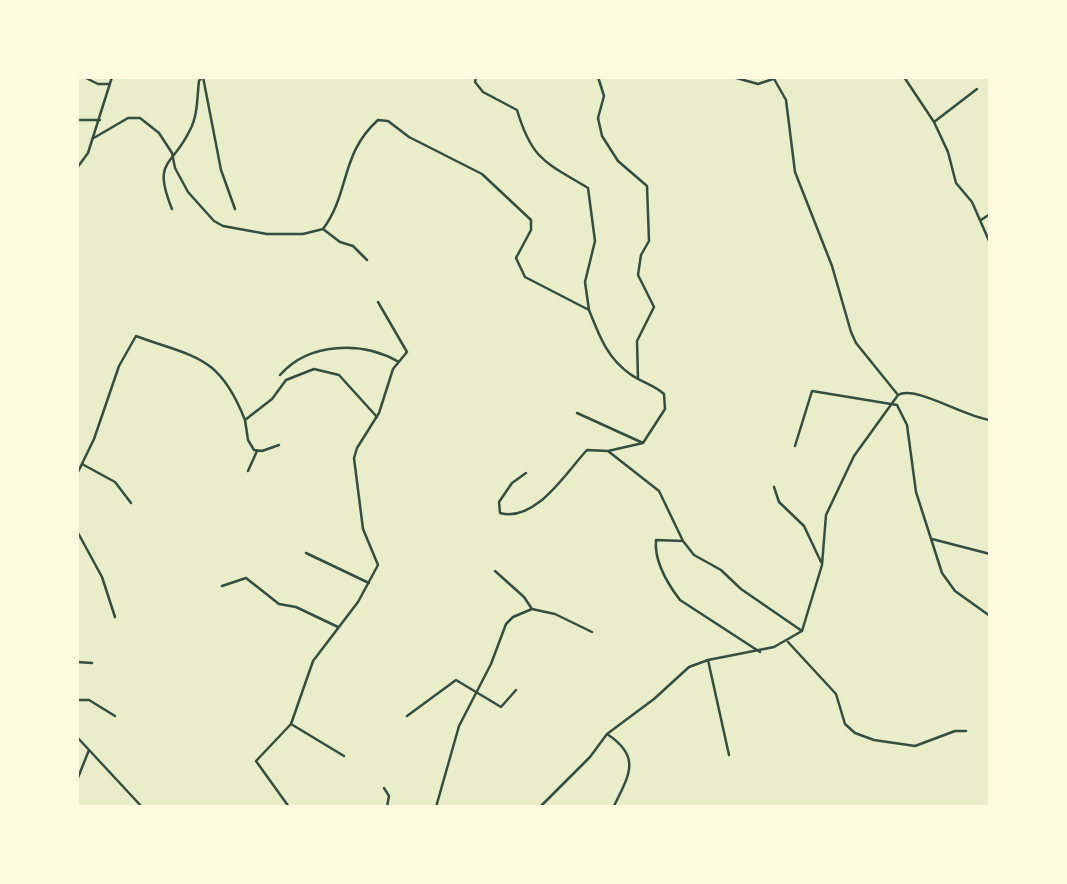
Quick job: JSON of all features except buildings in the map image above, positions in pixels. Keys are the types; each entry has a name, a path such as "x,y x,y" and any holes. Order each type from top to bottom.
{"street":[{"path":"84,77 98,84 109,84"},
{"path":"77,168 84,162 112,77"},
{"path":"172,209 162,181 172,153 183,143 194,123 199,81 203,77"},
{"path":"203,77 221,170 235,209"},
{"path":"476,77 475,82 484,92 517,110 526,141 540,159 588,188 595,241 585,282 589,310 607,351 638,379 660,391 666,402 643,443 608,451 587,450 536,503 516,513 500,513 497,509 499,502 512,482 526,473"},
{"path":"598,77 604,100 598,118 602,136 618,161 647,186 649,241 641,255 638,275 653,307 637,341 638,379"},
{"path":"733,77 758,83 773,78 786,100 795,172 832,266 851,332 856,343 898,396"},
{"path":"904,77 934,122 948,152 957,183 981,220 990,243"},
{"path":"934,122 977,89"},
{"path":"92,139 128,118 139,118 154,127 172,153 175,168 188,192 208,216 223,226 289,236 323,229 340,242 353,246 367,260"},
{"path":"77,120 100,120"},
{"path":"323,229 340,195 352,152 375,122 385,120 409,137 482,174 503,191 532,223 517,254 517,262 524,277 589,310"},
{"path":"981,220 990,214"},
{"path":"289,807 256,761 291,724 307,673 369,583 377,562 363,529 354,458 377,417 391,373 407,352 378,302"},
{"path":"77,474 120,366 136,336 186,351 204,361 234,395 245,420 250,445 257,451"},
{"path":"280,375 299,358 329,349 362,350 399,362"},
{"path":"245,420 272,399 286,380 314,369 339,376 377,417"},
{"path":"795,446 812,391 897,405 907,425 916,492 950,585 990,616"},
{"path":"540,807 590,757 607,734 654,699 689,667 708,660 760,652 788,642 802,631 822,565 826,515 854,456 898,396 916,392 961,414 990,420"},
{"path":"577,413 643,443"},
{"path":"257,451 279,445"},
{"path":"248,471 257,451"},
{"path":"608,451 659,491 683,541 694,555 721,570 741,589 802,631"},
{"path":"82,464 115,482 131,503"},
{"path":"774,487 779,502 804,526 822,565"},
{"path":"77,531 102,577 115,617"},
{"path":"931,538 990,554"},
{"path":"683,541 656,540 663,571 671,588 680,600 760,652"},
{"path":"306,553 369,583"},
{"path":"495,571 524,597 532,608 555,614 592,632"},
{"path":"222,586 246,578 279,604 296,607 338,627"},
{"path":"436,807 459,726 491,664 506,624 513,617 532,608"},
{"path":"788,642 836,694 845,724 863,737 923,745 955,731 966,731"},
{"path":"708,660 729,755"},
{"path":"77,662 92,663"},
{"path":"407,716 456,680 501,707 516,690"},
{"path":"77,700 89,700 115,716"},
{"path":"291,724 344,756"},
{"path":"607,734 629,755 631,772 614,806"},
{"path":"77,737 142,807"},
{"path":"77,780 89,750"},
{"path":"384,789 389,796 387,807"}]}
